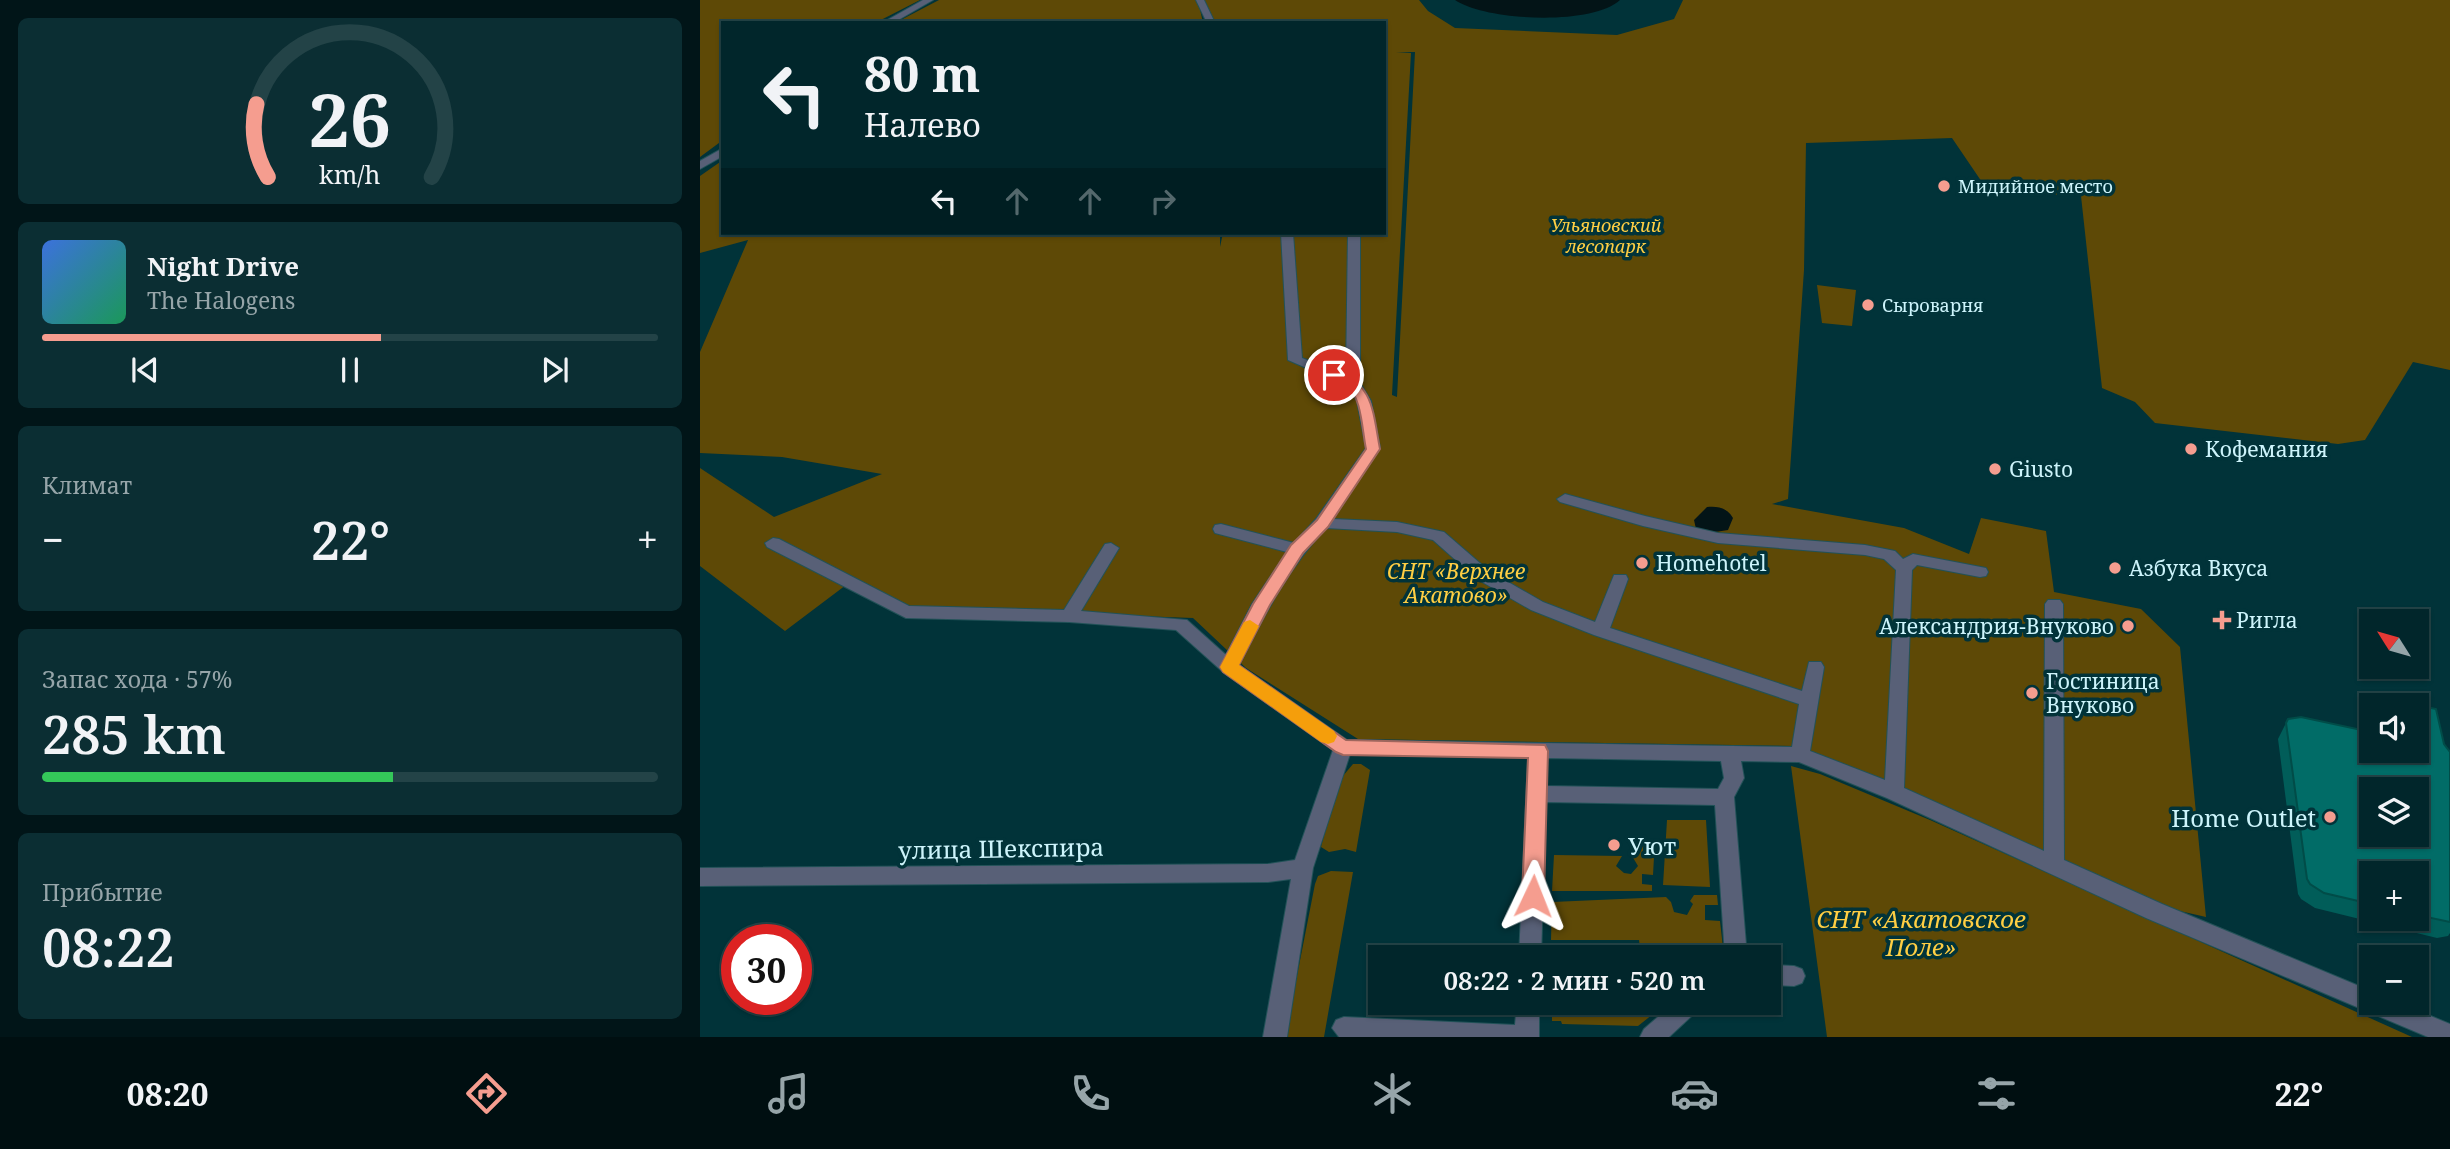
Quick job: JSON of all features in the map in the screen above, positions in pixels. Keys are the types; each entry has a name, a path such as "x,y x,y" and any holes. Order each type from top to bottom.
{"street":[{"path":"890,21 929,0"},
{"path":"1200,0 1210,21"},
{"path":"700,166 721,151"},
{"path":"1287,235 1295,360 1353,383"},
{"path":"1229,667 1261,604 1297,549 1322,523 1373,449 1364,401 1353,383 1354,235"},
{"path":"1565,499 1718,538 1865,550 1889,555 1903,569"},
{"path":"1322,523 1396,527 1438,536 1483,575 1513,593 1600,631 1809,700"},
{"path":"1221,529 1297,549"},
{"path":"773,543 906,612 1069,616 1181,624 1229,667 1343,747 1800,755 1894,792 2154,911 2450,1035"},
{"path":"1069,616 1111,548"},
{"path":"1894,792 1903,569 1913,559 1980,572"},
{"path":"1600,631 1620,579"},
{"path":"2054,604 2054,866"},
{"path":"1800,755 1815,667"},
{"path":"1275,1037 1303,868 1343,747"},
{"path":"1531,945 1538,751"},
{"path":"1730,754 1734,779 1724,797 1735,945"},
{"path":"1537,794 1724,797"},
{"name":"улица Шекспира","path":"700,877 1268,873 1303,868"},
{"path":"1781,975 1794,976"},
{"path":"1343,1028 1527,1037 1528,1015"},
{"path":"1652,1037 1677,1015"}],"green space":[{"path":"700,0 920,0 879,21 721,21 721,141 700,157"},
{"path":"939,0 1198,0 1203,21 899,21"},
{"path":"1199,0 1419,0 1428,11 1455,28 1617,35 1674,19 1683,0 2450,0 2450,370 2413,362 2365,440 2338,444 2155,423 2135,402 2102,388 2081,196 1988,191 1952,138 1806,143 1804,270 1788,499 1772,504 1904,528 1969,554 1981,518 2046,531 2054,592 2141,609 2180,647 2206,917 2171,909 1875,776 1792,746 1358,739 1246,668 1193,618 914,608 854,579 785,631 700,566 700,468 774,517 882,474 782,457 700,453 700,352 748,240 700,253 700,176 721,161 721,235 1220,235 1220,247 1223,235 1386,235 1386,21 1212,21","holes":["1396,52 1415,52 1397,397 1392,395 1411,53"]},
{"path":"1817,285 1856,290 1852,326 1822,323"},
{"path":"1353,764 1361,764 1370,770 1356,852 1345,849 1329,852 1321,847 1337,783"},
{"name":"СНТ «Акатовское Поле»","path":"1791,766 1820,774 1930,820 2412,1037 1827,1037"},
{"path":"1667,820 1706,820 1710,887 1663,885"},
{"path":"1635,842 1656,843 1656,847 1643,848 1643,857 1654,857 1653,875 1642,874 1642,884 1652,885 1652,891 1552,891 1554,855 1622,856 1616,866 1624,873 1631,874 1638,866 1632,856"},
{"path":"1331,871 1353,872 1324,1037 1285,1037 1315,884 1318,876"},
{"path":"1694,895 1717,895 1718,905 1705,905 1705,920 1720,921 1723,945 1640,945 1639,940 1551,940 1552,902 1666,897 1674,912 1687,915 1693,904 1690,901"},
{"path":"1552,1015 1652,1015 1638,1026 1562,1024 1561,1021 1552,1021"}],"shaded area":[{"path":"1455,0 1620,0 1587,14 1539,18 1490,13"},
{"path":"1707,507 1722,508 1731,515 1733,518 1728,530 1709,533 1696,529 1694,520"}],"building":[{"name":"Home Outlet","path":"2429,708 2436,709 2444,744 2450,752 2450,922 2429,918 2429,861 2359,861 2359,901 2324,893 2310,884 2307,879 2286,723 2288,719 2301,717 2359,729 2359,763 2429,763"}],"slow traffic":[{"path":"1250,626 1229,667 1328,736"}],"place":[{"name":"Мидийное место","path":"1944,186"},
{"name":"Сыроварня","path":"1868,305"},
{"name":"Кофемания","path":"2191,449"},
{"name":"Giusto","path":"1995,469"},
{"name":"Homehotel","path":"1642,563"},
{"name":"Азбука Вкуса","path":"2115,568"},
{"name":"Ригла","path":"2222,620"},
{"name":"Александрия-Внуково","path":"2128,626"},
{"name":"Гостиница Внуково","path":"2032,693"},
{"name":"Home Outlet","path":"2330,817"},
{"name":"Уют","path":"1614,845"}],"route":[{"path":"1334,375 1353,383 1363,401 1373,449 1322,523 1297,549 1261,604 1229,667 1343,747 1538,751 1533,896"}],"park label":[{"name":"Ульяновский лесопарк","path":"1606,235"},
{"name":"СНТ «Верхнее Акатово»","path":"1456,583"}]}
